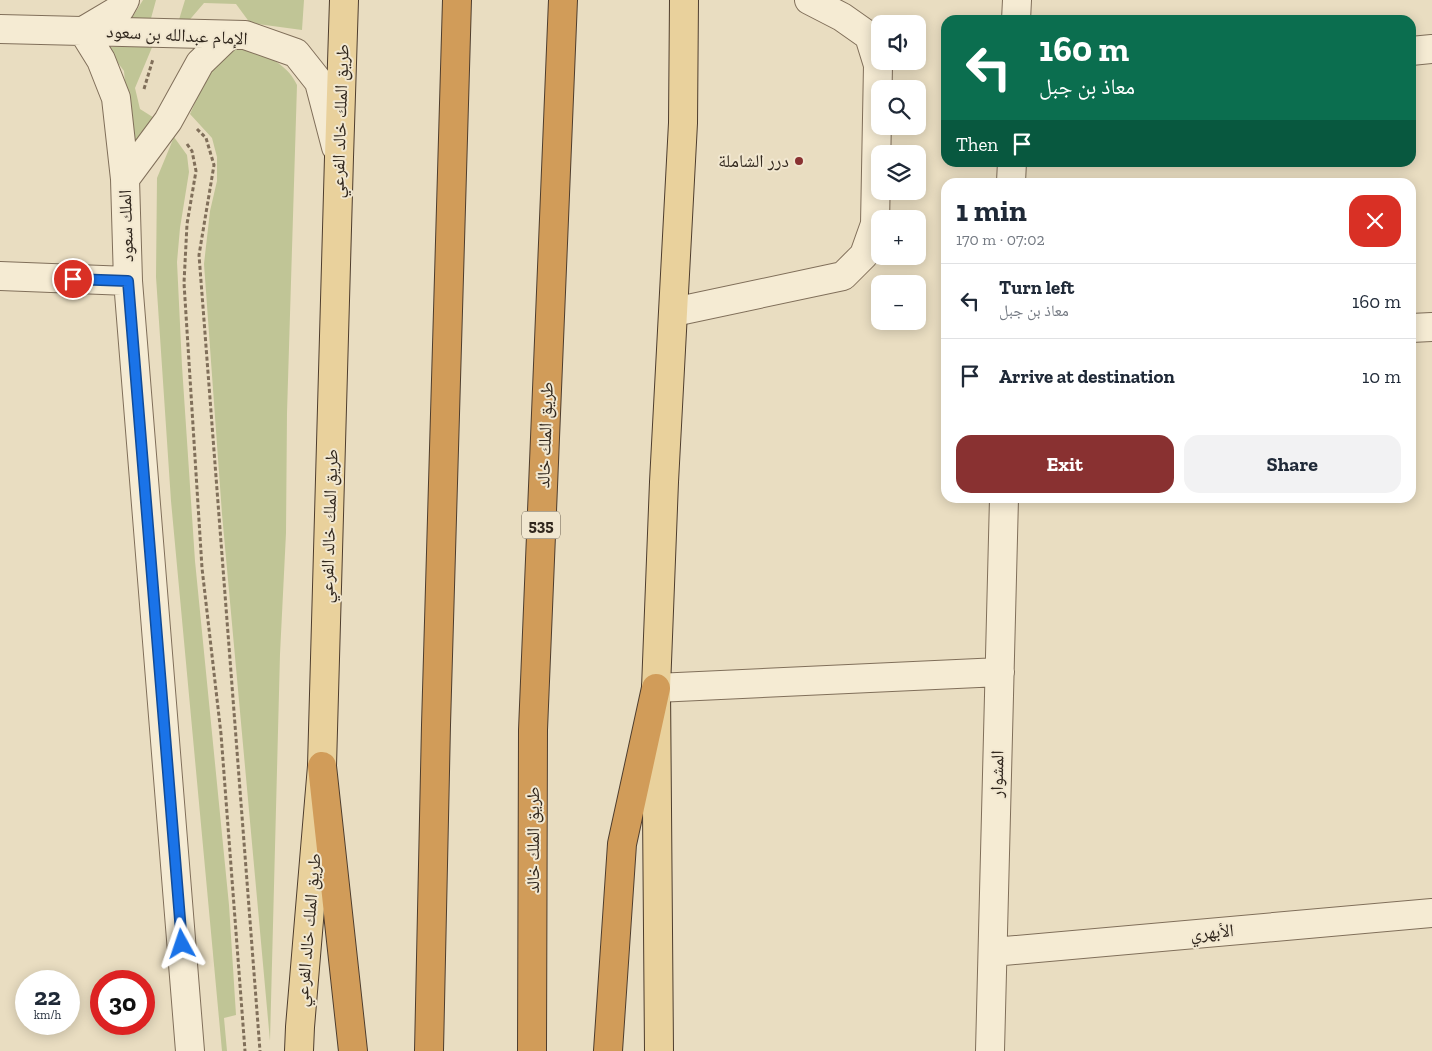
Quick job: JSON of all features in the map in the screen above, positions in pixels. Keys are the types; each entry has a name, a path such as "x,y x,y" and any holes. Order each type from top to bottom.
{"highway":[{"path":"429,1051 436,715 457,0"},
{"name":"طريق الملك خالد","path":"532,1051 533,730 563,0"},
{"path":"608,1051 622,844 656,688"},
{"path":"322,766 353,1051"}],"main road":[{"name":"طريق الملك خالد الفرعي","path":"300,1051 300,1027 322,766 344,0"},
{"path":"659,1051 656,688 664,482 683,123 684,0"}],"street":[{"path":"83,31 120,9 125,0"},
{"path":"674,312 843,276 864,255 875,224 878,65 869,36 842,17 809,0"},
{"path":"1016,15 1017,0"},
{"name":"الإمام عبدالله بن سعود","path":"0,29 245,35 296,53 320,82 338,157"},
{"name":"الملك سعود","path":"83,31 101,60 116,98 125,180 128,281 190,1051"},
{"path":"125,180 172,115 200,64 229,35"},
{"path":"1416,51 1432,49"},
{"path":"0,276 128,281"},
{"path":"1416,328 1432,327"},
{"name":"المشوار","path":"990,1051 1004,503"},
{"path":"656,688 1000,672"},
{"name":"الأبهري","path":"993,952 1432,912"}],"path":[{"path":"155,33 155,52 142,95 148,108 172,115 206,138 214,165 200,255 260,1051"},
{"path":"172,115 192,151 196,171 187,224 184,283 202,568 221,734 245,1051"}],"green space":[{"path":"143,0 156,0 150,22 130,21"},
{"path":"185,0 304,0 302,30 250,23 236,4 204,3 186,24 178,23"},
{"path":"153,45 135,88 140,109 159,121 131,150 124,71 106,47"},
{"path":"248,48 277,62 288,72 297,85 287,413 286,533 280,654 270,1041 222,514 204,264 210,211 217,181 217,157 212,138 190,114 198,96 202,74 230,50"},
{"path":"174,137 187,155 189,172 180,228 177,262 195,561 229,905 236,1015 224,1018 227,1051 222,1051 171,501 156,277 157,178"}],"place":[{"name":"درر الشاملة","path":"799,161"}],"route":[{"path":"73,279 128,281 182,944"}]}
